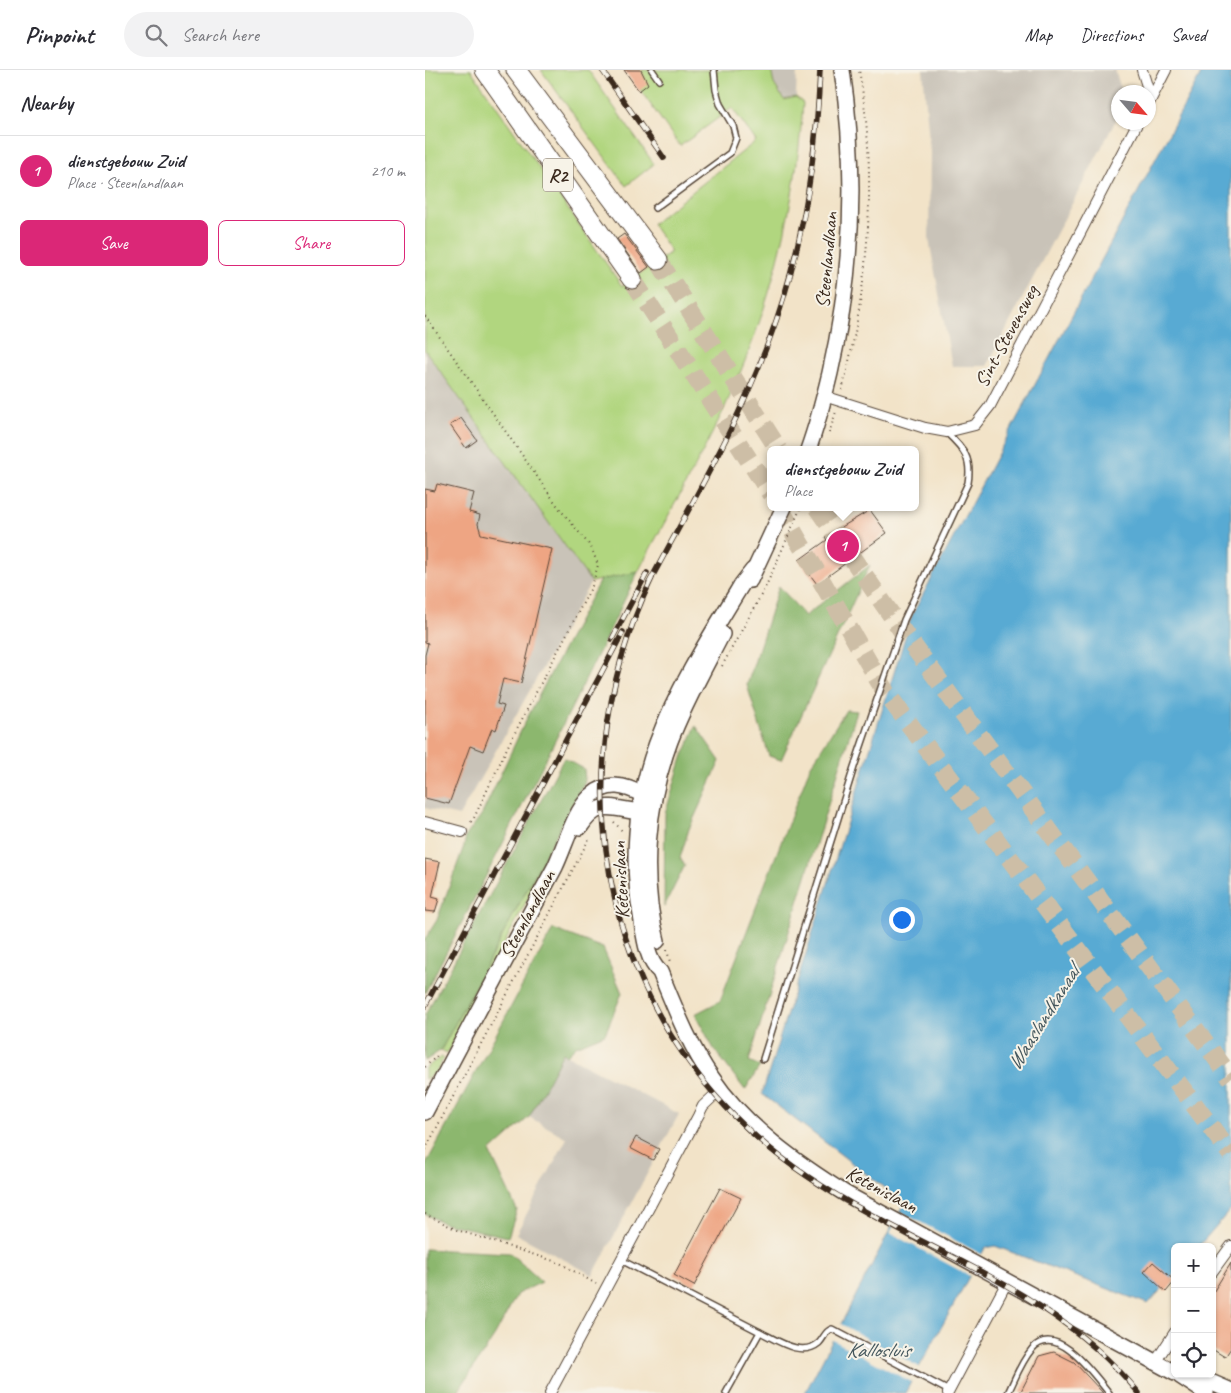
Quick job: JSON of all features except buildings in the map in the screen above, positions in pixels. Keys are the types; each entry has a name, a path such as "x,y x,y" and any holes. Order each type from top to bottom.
{"highway":[{"name":"R2","path":"485,70 631,279"},
{"name":"R2","path":"516,70 658,260"}],"main road":[{"name":"Steenlandlaan","path":"809,446 824,396 839,329 849,255 851,154 842,70"},
{"path":"646,812 656,787 670,740 703,671 747,588 753,570 782,511"},
{"path":"646,812 643,795 658,736 676,695 737,592 753,570"},
{"name":"Steenlandlaan","path":"426,1107 559,859 582,807 591,795 606,787 619,784 643,795"},
{"name":"Steenlandlaan","path":"559,859 589,813 597,809 608,808 646,812"},
{"name":"Ketenislaan","path":"646,812 637,860 638,900 647,945 655,967 666,969 693,1047 720,1090 754,1125 791,1158 846,1194 897,1219 1157,1361 1171,1371"},
{"name":"Ketenislaan","path":"1157,1361 1171,1366"},
{"name":"Ketenislaan","path":"1182,1378 1206,1393"},
{"path":"1201,1378 1231,1391"}],"street":[{"path":"1143,70 1146,85"},
{"path":"1156,89 1166,70"},
{"name":"Sint-Stevensweg","path":"824,396 925,428 947,432 975,425 990,406 1134,130"},
{"path":"425,822 462,832"},
{"path":"550,1393 700,1111 720,1090"},
{"path":"1216,1267 1231,1246"},
{"path":"949,1392 1008,1280"},
{"path":"1157,1361 1174,1333"}],"lane":[{"path":"653,70 659,80"},
{"path":"655,208 731,153 736,138 733,126 720,104 716,90 715,70"},
{"path":"763,1059 854,767 904,620 968,483 971,467 962,448 947,432"},
{"path":"621,1260 792,1348 802,1349 820,1343 824,1335 832,1329 949,1392"},
{"path":"726,1393 760,1332"},
{"path":"1008,1393 1033,1348 1043,1341 1051,1341 1067,1349 1084,1362 1109,1393"}],"path":[{"path":"425,316 559,508 591,547 598,565 592,586 509,744 475,818 462,832"},
{"path":"720,670 766,586 799,511"},
{"path":"608,821 617,824 625,838"},
{"name":"Steenlandlaan","path":"425,1150 593,832"},
{"path":"666,943 666,969"},
{"path":"425,1214 457,1230 560,1263 605,1290"}],"shaded area":[{"path":"771,70 797,70 796,97 784,101 774,84"},
{"path":"923,70 1115,70 1120,85 1111,85 1111,129 987,366 952,366 929,239 930,152"},
{"path":"425,350 591,582 459,816 425,808"},
{"path":"563,1053 679,1114 593,1275 516,1234 567,1138 529,1117"}],"green space":[{"path":"425,70 471,70 622,286 671,252 652,224 756,141 732,108 680,146 626,70 771,70 774,84 784,100 796,97 803,103 796,168 785,231 758,325 736,384 723,411 696,466 638,572 591,582 425,350"},
{"path":"541,70 588,70 654,164 626,186"},
{"path":"870,565 781,760 769,756 747,685 779,586 805,616"},
{"path":"638,572 480,889 425,993 425,939 437,920 466,836 482,814 526,720 600,580"},
{"path":"846,710 857,711 749,1061 760,1066 745,1090 714,1049 695,1014 720,1001 810,767"},
{"path":"696,726 720,761 689,829 680,858 685,865 664,907 665,814 682,758"},
{"path":"564,758 584,769 585,781 441,1050 425,1061 425,1015"},
{"path":"545,856 549,858 447,1053 441,1050"},
{"path":"553,929 603,948 622,993 605,1034 576,1046 567,1055 563,1053 529,1117 490,1152 517,1210 508,1237 444,1223 425,1214 425,1166"},
{"path":"441,1057 444,1058 435,1073 425,1079 425,1068"},
{"path":"425,1249 510,1253 542,1282 517,1294 495,1335 457,1393 425,1393"}],"water":[{"path":"1203,70 1231,70 1231,1209 1201,1243 1171,1243 1171,1278 1148,1304 995,1246 985,1248 905,1393 805,1393 904,1203 762,1094 912,615"}],"pier":[{"path":"901,1212 983,1255 972,1277 890,1233"},
{"path":"839,1323 921,1368 913,1383 831,1339"}],"tunnel":[{"path":"658,260 776,446"},
{"path":"632,279 767,488"},
{"path":"781,511 886,693 1231,1154"},
{"path":"820,511 903,632 1231,1078"}],"railway":[{"path":"602,70 664,158"},
{"path":"649,583 728,435 756,374 780,310 798,242 811,174 820,70"},
{"path":"612,639 647,573"},
{"path":"652,578 621,659 605,742 604,825 617,907 644,984 684,1056 739,1121 807,1176 850,1203 1024,1296 1064,1323 1103,1355 1139,1393"},
{"path":"425,1006 623,632"}],"place":[{"name":"dienstgebouw Zuid","path":"843,546"}],"water label":[{"name":"Waaslandkanaal","path":"1043,1018"},
{"name":"Kallosluis","path":"878,1350"}]}
